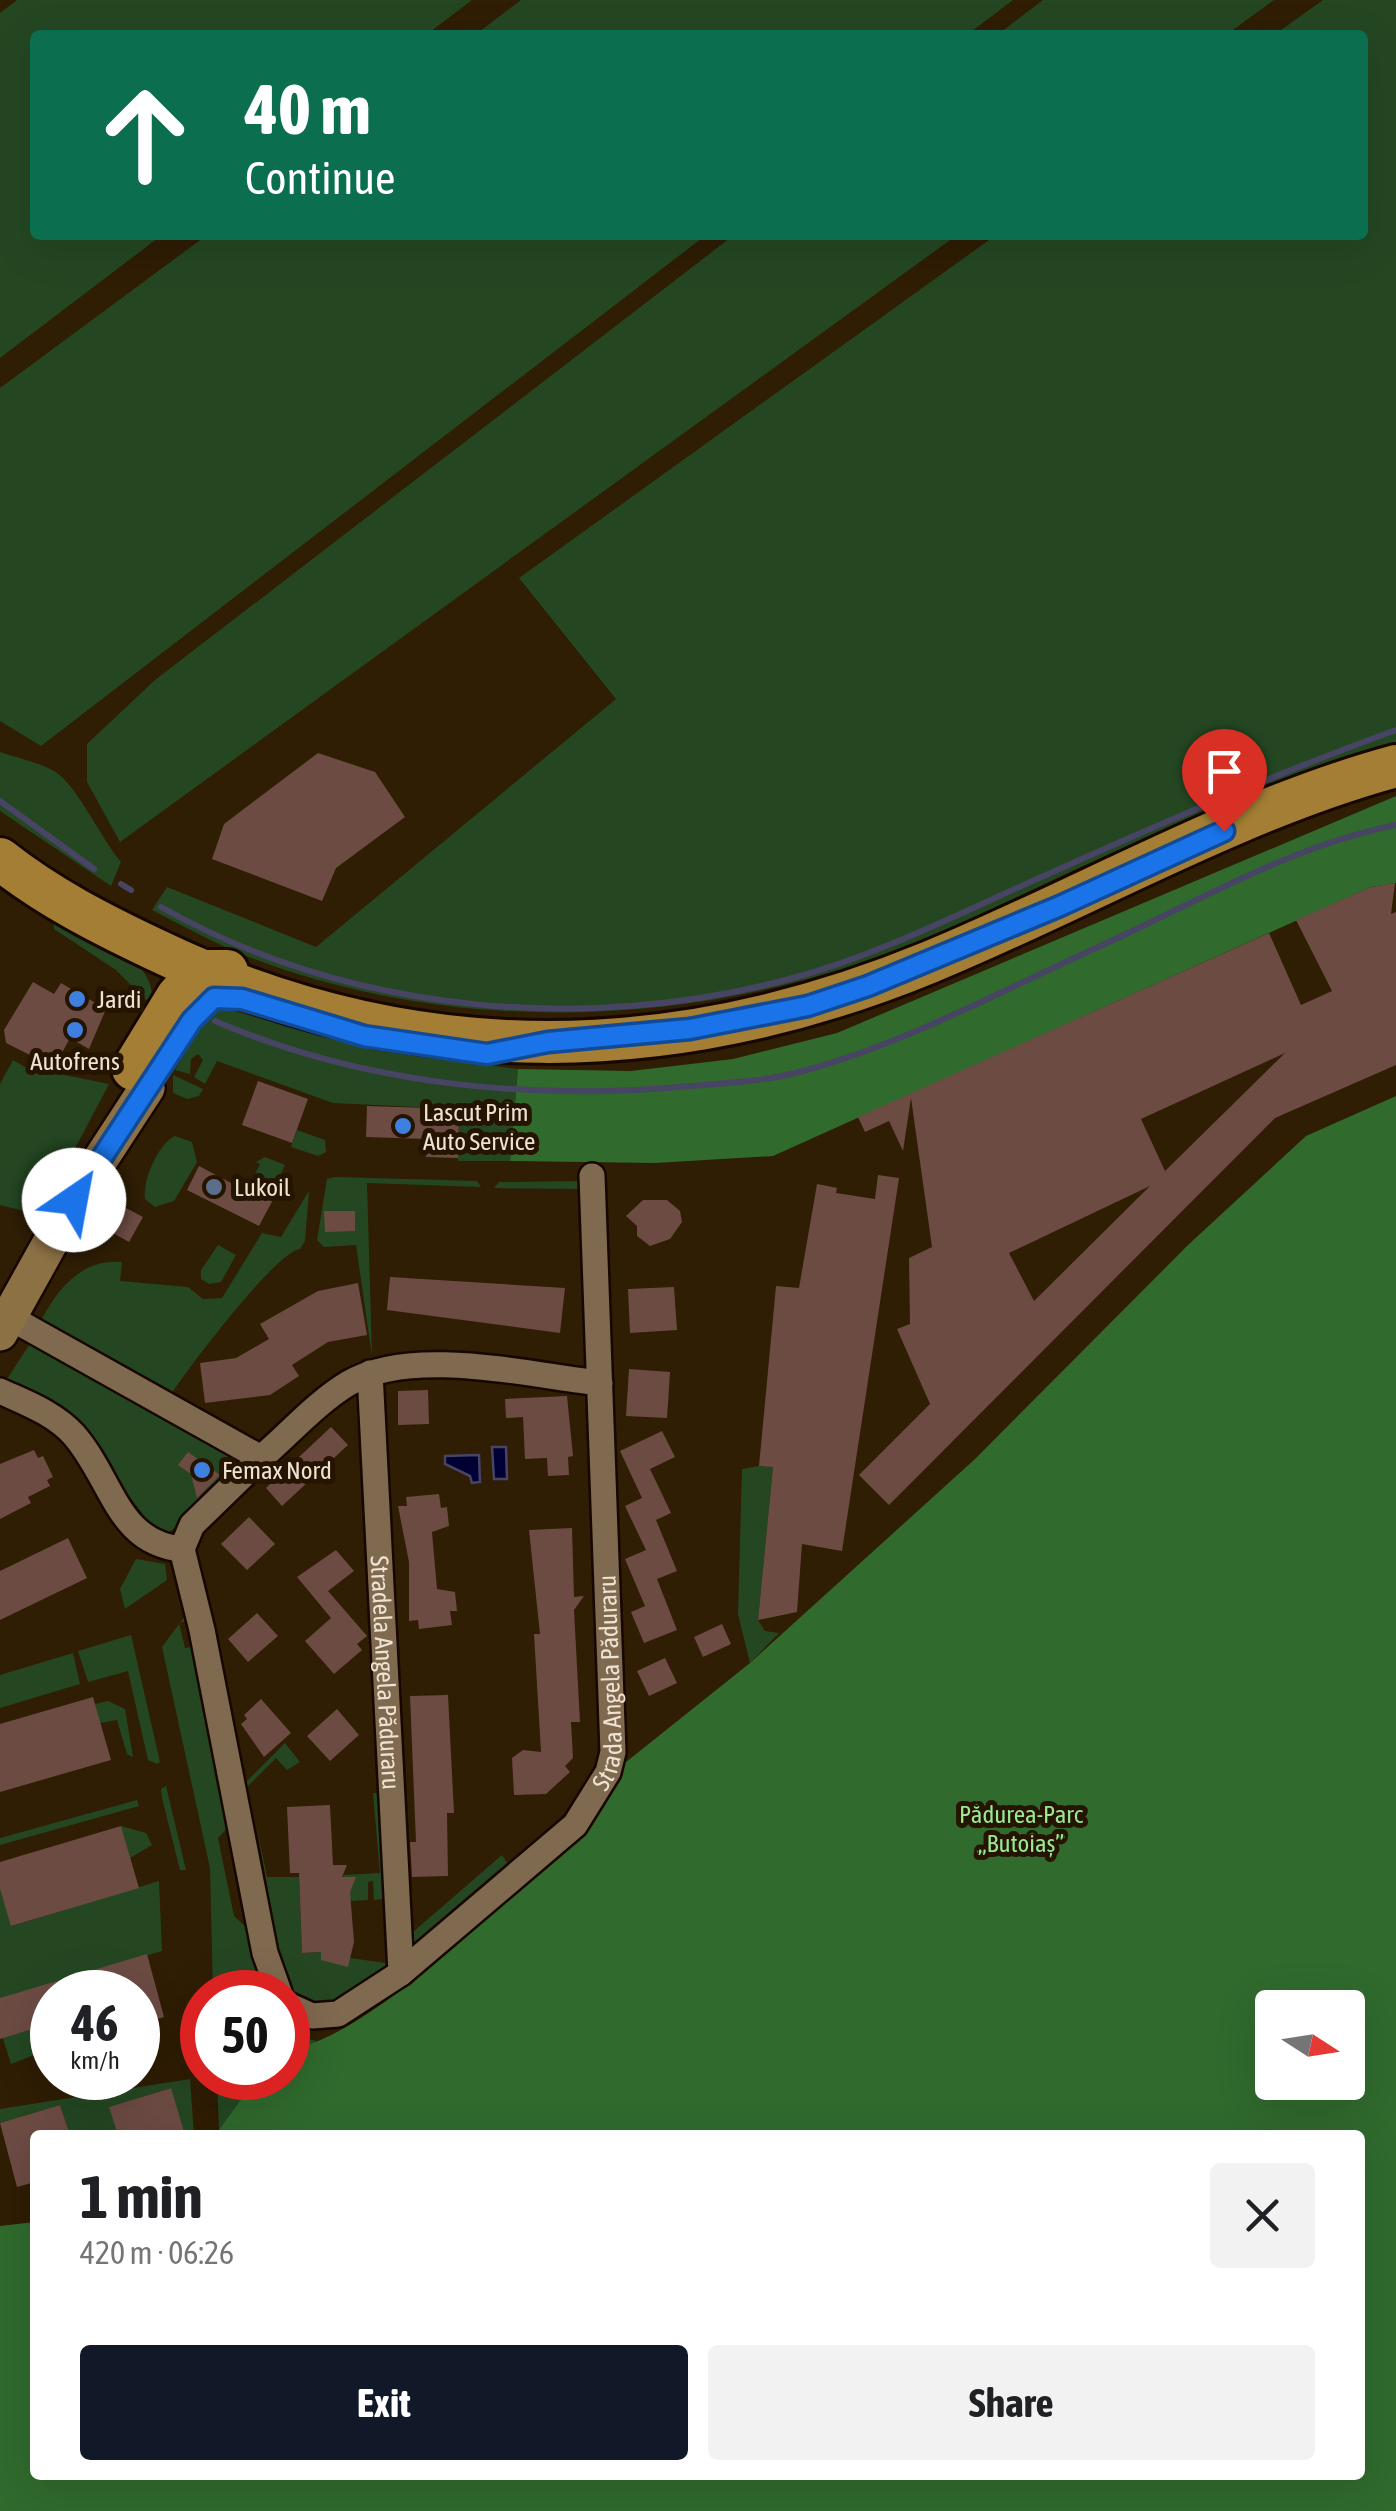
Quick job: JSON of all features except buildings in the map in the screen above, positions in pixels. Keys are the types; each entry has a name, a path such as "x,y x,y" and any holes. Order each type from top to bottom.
{"highway":[{"path":"135,1079 204,1005 225,997 328,1027 420,1046 487,1054 548,1042 690,1029 808,1006 928,963 1259,815 1396,766"},
{"path":"0,831 96,897 232,962 372,1006 488,1022 548,1042"},
{"path":"0,844 67,891 172,946 194,972"},
{"path":"6,870 194,972 220,968 338,1008 548,1042"},
{"path":"6,870 146,959 160,979 163,1007 135,1079"},
{"path":"135,1079 194,972"}],"main road":[{"path":"4,1325 74,1200 135,1079"}],"street":[{"name":"Strada Angela Păduraru","path":"310,2015 338,2014 401,1973 575,1825 608,1772 614,1752 592,1176"},
{"path":"4,1325 261,1458"},
{"path":"270,1970 182,1549 192,1525 261,1458 347,1384 370,1373 408,1365 600,1382"},
{"name":"Stradela Angela Păduraru","path":"370,1373 401,1973"},
{"path":"0,1391 44,1411 74,1435 138,1535 155,1546 182,1549"}],"green space":[{"path":"17,0 472,0 433,30 30,30 30,240 155,240 0,358 0,13"},
{"path":"521,0 1013,0 974,30 482,30"},
{"path":"1043,0 1274,0 1233,30 1004,30"},
{"path":"1323,0 1396,0 1396,745 1141,841 920,941 840,969 758,991 674,1005 589,1012 503,1011 419,1002 335,985 254,959 152,910 167,887 316,947 616,699 519,578 989,240 1368,240 1368,30 1281,30"},
{"path":"200,240 699,240 41,746 0,721 0,388"},
{"path":"727,240 950,240 120,842 87,782 87,744 155,680"},
{"path":"0,752 48,768 71,787 121,862 111,886 0,811"},
{"path":"1396,796 1396,883 1371,887 773,1156 655,1163 510,1161 518,1069 631,1071 733,1059 837,1033"},
{"path":"54,913 134,960 145,973 152,1006 116,970 54,929"},
{"path":"223,1008 372,1050 518,1069 510,1161 458,1161 459,1109 333,1103 217,1061 205,1084 194,1077 203,1060 198,1054 191,1059 190,1074 175,1070 206,1016"},
{"path":"13,1060 25,1067 109,1084 40,1215 0,1205 0,1084"},
{"path":"173,1075 203,1089 199,1096 187,1099 173,1093"},
{"name":"Pădurea-Parc „Butoiaș”","path":"1396,1096 1396,2511 0,2511 0,2226 30,2223 30,2480 1365,2480 1365,2130 219,2130 241,2100 310,2100 310,2043 361,2018 401,1990 482,1922 583,1828 605,1801 621,1766 750,1663 975,1459 1188,1245 1306,1136"},
{"path":"297,1130 325,1140 326,1152 318,1156 291,1147"},
{"path":"175,1136 192,1142 197,1162 174,1201 155,1207 145,1199 146,1183 157,1155"},
{"path":"265,1157 285,1165 275,1186 255,1174 260,1164 256,1162"},
{"path":"327,1179 477,1181 481,1187 367,1183 372,1356 356,1245 324,1247 317,1240"},
{"path":"584,1181 586,1189 494,1188 499,1182"},
{"path":"309,1191 305,1241 300,1249 288,1255 252,1290 169,1397 40,1322 54,1298 72,1279 107,1262 122,1262 120,1281 188,1287 203,1299 222,1298 262,1233 281,1237"},
{"path":"218,1245 236,1255 221,1282 209,1284 201,1279 201,1270"},
{"path":"33,1339 229,1453 233,1470 178,1526 160,1537 66,1413 7,1379"},
{"path":"773,1467 758,1620 765,1631 779,1633 750,1663 738,1614 742,1469"},
{"path":"136,1559 165,1564 167,1580 125,1609 120,1589"},
{"path":"179,1624 185,1648 196,1646 232,1823 218,1838 234,1916 254,1935 262,1970 212,1970 210,1868 162,1647"},
{"path":"131,1635 160,1762 157,1764 148,1760 128,1671 88,1682 78,1651"},
{"path":"73,1653 80,1684 0,1708 0,1675"},
{"path":"108,1701 125,1709 133,1757 127,1754 117,1720 100,1723 95,1704"},
{"path":"285,1743 300,1762 287,1770 276,1758 247,1787 242,1786"},
{"path":"166,1786 186,1870 180,1870 162,1798 161,1789"},
{"path":"373,1793 380,1793 385,1899 374,1900 373,1881 368,1882 368,1900 351,1901 343,1875 380,1873"},
{"path":"137,1800 139,1806 0,1845 0,1838"},
{"path":"256,1823 267,1877 299,1877 302,1953 321,1952 322,1960 347,1966 350,1958 386,1963 382,1976 330,2008 310,2003 310,1970 282,1970"},
{"path":"121,1826 146,1833 152,1845 130,1858"},
{"path":"502,1855 510,1867 417,1948 411,1947 404,1932 413,1932"},
{"path":"159,1881 162,1951 97,1970 30,1970 30,1990 18,1993 30,2032 30,2057 11,2064 0,2029 0,1889 12,1926"},
{"path":"180,2081 180,2100 192,2100 194,2130 183,2130 170,2088 160,2091 160,2084"},
{"path":"57,2100 132,2100 110,2107 117,2130 68,2130 60,2105 0,2123 0,2109"},
{"path":"218,2100 252,2100 219,2130"}],"shaded area":[{"path":"492,1447 506,1447 507,1479 494,1479"},
{"path":"479,1455 480,1482 472,1483 470,1476 445,1464 445,1456"}],"waterway":[{"path":"161,907 233,943 310,971 389,991 470,1004 552,1009 634,1006 714,996 793,978 857,957 1220,799 1396,730"},
{"path":"0,801 94,869"},
{"path":"215,1021 330,1060 448,1083 509,1089 630,1090 776,1077 841,1060 915,1032 1280,862 1317,847 1396,825"},
{"path":"121,884 131,890"}],"place":[{"name":"Jardi","path":"77,999"},
{"name":"Autofrens","path":"75,1030"},
{"name":"Lascut Prim Auto Service","path":"403,1126"},
{"name":"Lukoil","path":"214,1187"},
{"name":"Femax Nord","path":"202,1470"}],"route":[{"path":"74,1200 192,1020 214,998 242,999 364,1036 487,1054 548,1042 690,1029 808,1006 868,986 1060,906 1224,831"}]}
